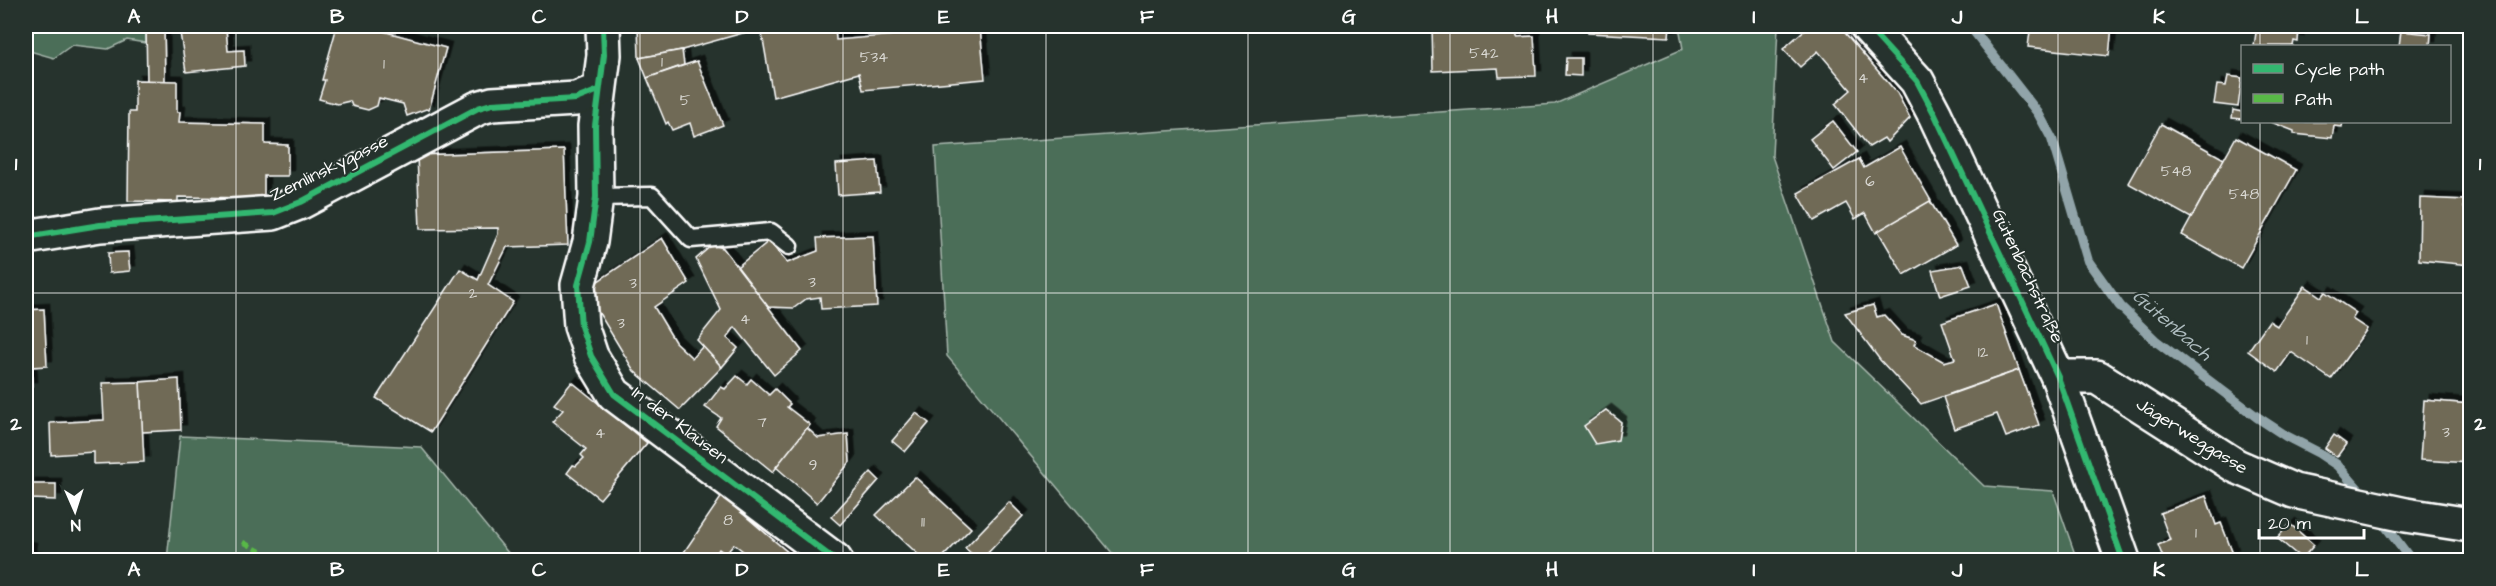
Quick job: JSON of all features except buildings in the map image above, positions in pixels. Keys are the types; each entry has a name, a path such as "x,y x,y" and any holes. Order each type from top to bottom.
{"street":[{"name":"In der Klausen","path":"603,26 604,55 595,126 596,197 590,242 578,285 581,326 591,356 614,394 835,561"},
{"name":"Gütenbachstraße","path":"1867,26 1917,81 2058,377 2123,561"},
{"name":"Zemlinskygasse","path":"26,237 100,225 273,213 301,202 478,108 492,104 576,99 599,90"},
{"name":"Jägerweggasse","path":"2058,377 2097,377 2236,466 2294,491 2406,515 2470,525"}],"lane":[{"path":"596,197 652,196 691,239 771,232 789,246"}],"green space":[{"path":"26,26 146,26 146,43 127,40 108,49 72,45 54,58 26,50"},
{"path":"1679,26 1778,26 1772,156 1835,342 1984,486 2053,491 2077,560 1118,560 947,356 935,147 1555,104 1683,49"},
{"path":"180,436 421,447 514,560 167,560"}],"waterway":[{"name":"Gütenbach","path":"1970,26 2038,113 2052,139 2088,261 2120,306 2156,341 2257,417 2337,465 2367,499"},
{"name":"Gütenbach","path":"2379,517 2411,560"}],"marked path":[{"path":"243,542 260,551 267,560"}],"cycle path":[{"path":"603,26 604,55 595,126 596,197 590,242 578,285 581,326 591,356 614,394 835,560"},
{"path":"1867,26 1917,81 1935,115 2058,377 2123,560"},
{"path":"26,237 100,225 273,213 301,202 478,108 492,104 576,99 599,90"}]}
